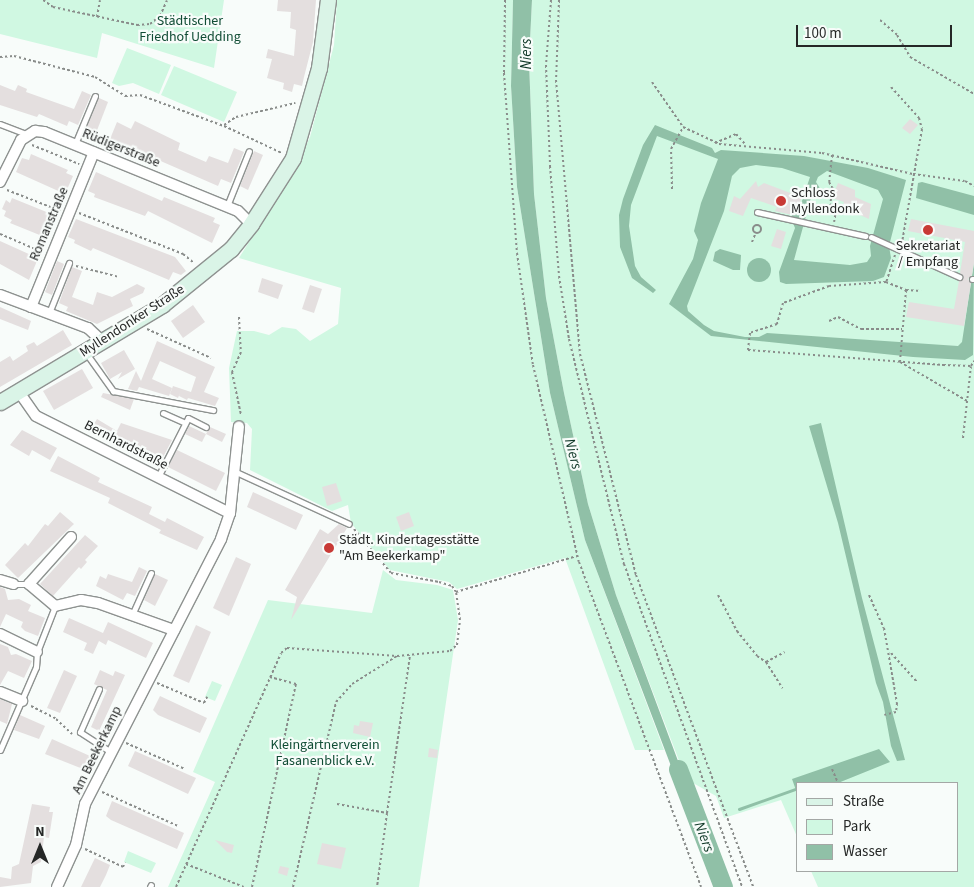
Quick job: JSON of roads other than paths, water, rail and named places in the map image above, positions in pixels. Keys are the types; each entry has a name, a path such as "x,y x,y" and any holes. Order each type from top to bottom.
{"street":[{"name":"Myllendonker Straße","path":"0,402 139,320 205,271 231,248 251,224 293,158 319,68 328,0"},
{"name":"Rüdigerstraße","path":"24,137 44,132 238,211 251,224"},
{"path":"0,182 24,137"},
{"name":"Romanstraße","path":"31,308 94,152"},
{"path":"0,295 88,328 103,342"},
{"name":"Bernhardstraße","path":"19,392 36,416 230,513"},
{"name":"Am Beekerkamp","path":"57,887 76,845 85,804 221,539 230,513 236,472 239,426"},
{"path":"71,537 29,584 55,606 81,600 174,630"},
{"path":"0,580 13,584"},
{"path":"0,634 37,652"},
{"path":"0,692 22,701"}],"lane":[{"path":"75,144 95,96"},
{"path":"0,124 24,137"},
{"path":"226,206 249,151"},
{"path":"757,212 806,225 865,236"},
{"path":"871,238 891,244 959,277"},
{"path":"48,314 69,263"},
{"path":"85,352 113,391 213,410"},
{"path":"163,413 185,423"},
{"path":"158,477 188,418 206,427"},
{"path":"236,472 349,524"},
{"path":"132,615 151,574"},
{"path":"13,584 29,584"},
{"path":"0,750 36,667 37,652 55,606"},
{"path":"99,689 80,732 111,752"}],"water":[{"path":"513,0 532,0 529,61 534,194 546,298 564,393 588,504 616,595 690,793 682,795 585,540 550,393 517,187 511,86"},
{"path":"655,125 712,148 715,153 721,150 804,156 868,168 906,180 889,246 891,258 884,277 873,281 786,284 780,282 779,272 795,228 791,218 797,203 801,204 810,177 782,168 756,165 740,168 732,176 724,211 687,306 688,311 704,325 714,331 745,337 759,337 767,333 958,346 962,342 974,263 973,355 965,360 913,357 711,336 669,304 693,259 698,240 694,231 701,203 718,159 657,136 631,205 629,226 635,266 641,277 656,290 653,293 632,278 620,247 619,215 643,145","holes":["827,171 878,190 883,199 870,246 871,256 867,262 850,265 794,260 812,194 821,190 816,182 818,177"]},
{"path":"922,182 974,196 974,215 916,198 918,183"},
{"path":"720,249 741,255 740,270 733,270 713,261 715,252"},
{"path":"759,258 767,262 771,270 767,278 759,282 751,278 747,270 751,262"},
{"path":"821,423 862,598 905,760 897,761 891,746 883,702 876,683 838,523 809,426"},
{"path":"879,749 890,762 840,782 796,782 796,790 792,779"}],"waterway":[{"name":"Niers","path":"678,769 723,887"},
{"path":"739,809 796,789"}],"place":[{"name":"Schloss Myllendonk","path":"781,201"},
{"name":"Sekretariat / Empfang","path":"928,230"},
{"name":"Städt. Kindertagesstätte \"Am Beekerkamp\"","path":"329,548"}],"park label":[{"name":"Städtischer Friedhof Uedding","path":"190,30"},
{"name":"Kleingärtnerverein Fasanenblick e.V.","path":"325,754"}]}
